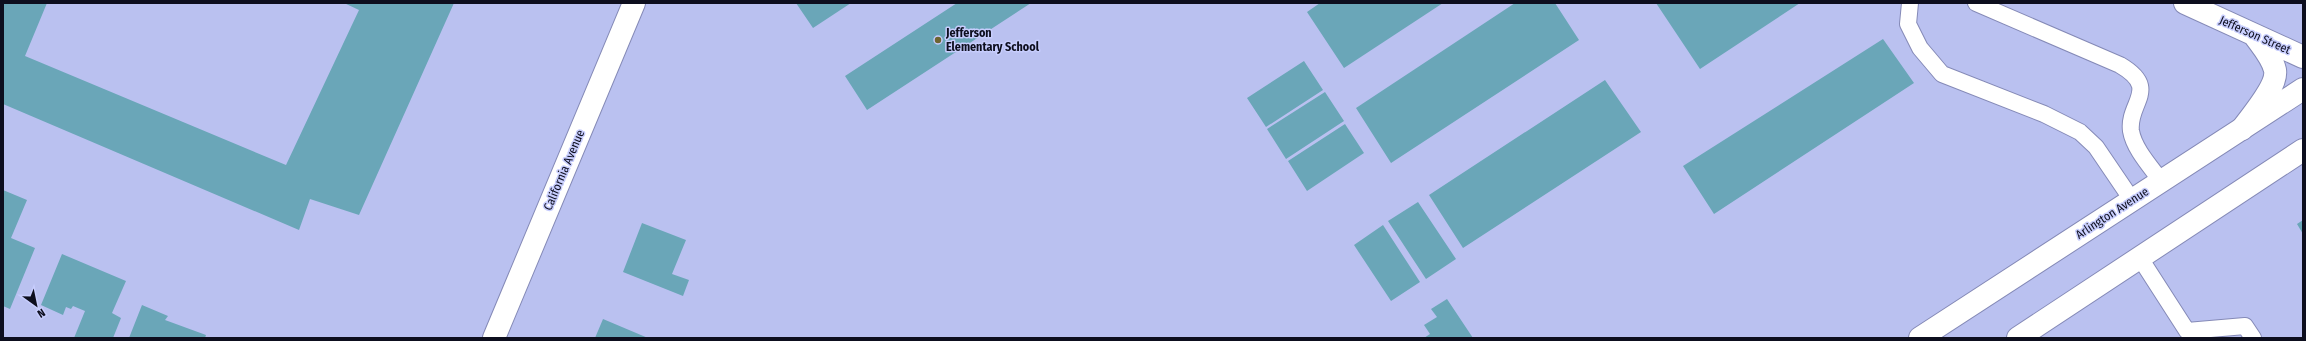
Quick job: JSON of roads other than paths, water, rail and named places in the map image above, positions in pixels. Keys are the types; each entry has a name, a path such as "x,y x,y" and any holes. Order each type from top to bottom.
{"main road":[{"name":"California Avenue","path":"494,338 634,3"},
{"name":"Jefferson Street","path":"2185,3 2303,56"},
{"path":"2242,129 2273,85 2275,70 2269,56 2254,34"},
{"name":"Arlington Avenue","path":"1920,338 2303,89"},
{"path":"2018,338 2303,150"}],"lane":[{"path":"1976,3 2120,65 2135,77 2139,84 2140,94 2132,121 2133,137 2161,181"},
{"path":"1911,4 1908,24 1917,42 1942,74 2044,114 2080,132 2096,147 2132,200"},
{"path":"2140,258 2186,334 2244,326 2253,338"}],"place":[{"name":"Jefferson Elementary School","path":"938,40"}]}
